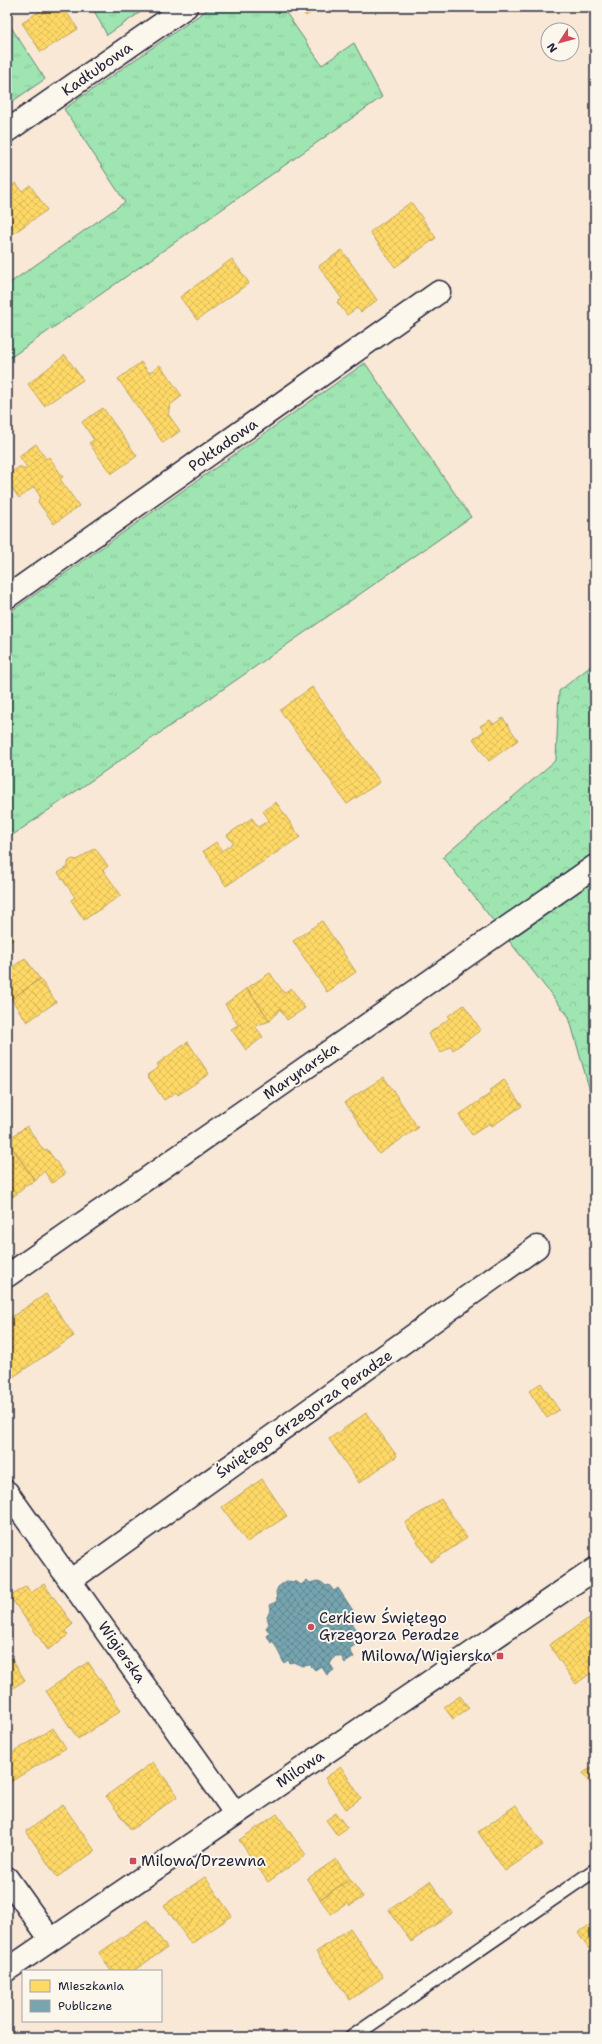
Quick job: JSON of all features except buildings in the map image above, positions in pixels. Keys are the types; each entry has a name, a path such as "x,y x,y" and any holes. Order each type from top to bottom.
{"street":[{"name":"Kadłubowa","path":"7,131 186,7"},
{"name":"Pokładowa","path":"7,597 439,292"},
{"name":"Marynarska","path":"7,1276 595,866"},
{"name":"Świętego Grzegorza Peradze","path":"71,1580 537,1247"},
{"name":"Wigierska","path":"7,1492 71,1580 235,1813"},
{"name":"Milowa","path":"7,1970 235,1813 595,1569"},
{"path":"7,1878 51,1940"}],"lane":[{"path":"352,2037 595,1870"}],"green space":[{"path":"92,7 148,7 107,35"},
{"path":"211,7 282,7 322,65 354,43 382,97 7,360 7,285 125,202 64,109"},
{"path":"7,21 45,79 7,105"},
{"path":"365,363 471,517 7,839 7,614"},
{"path":"595,663 595,1109 569,1017 443,857 556,760 559,691"}],"place":[{"name":"Cerkiew Świętego Grzegorza Peradze","path":"311,1627"},
{"name":"Milowa/Wigierska","path":"500,1656"},
{"name":"Milowa/Drzewna","path":"133,1861"}]}
